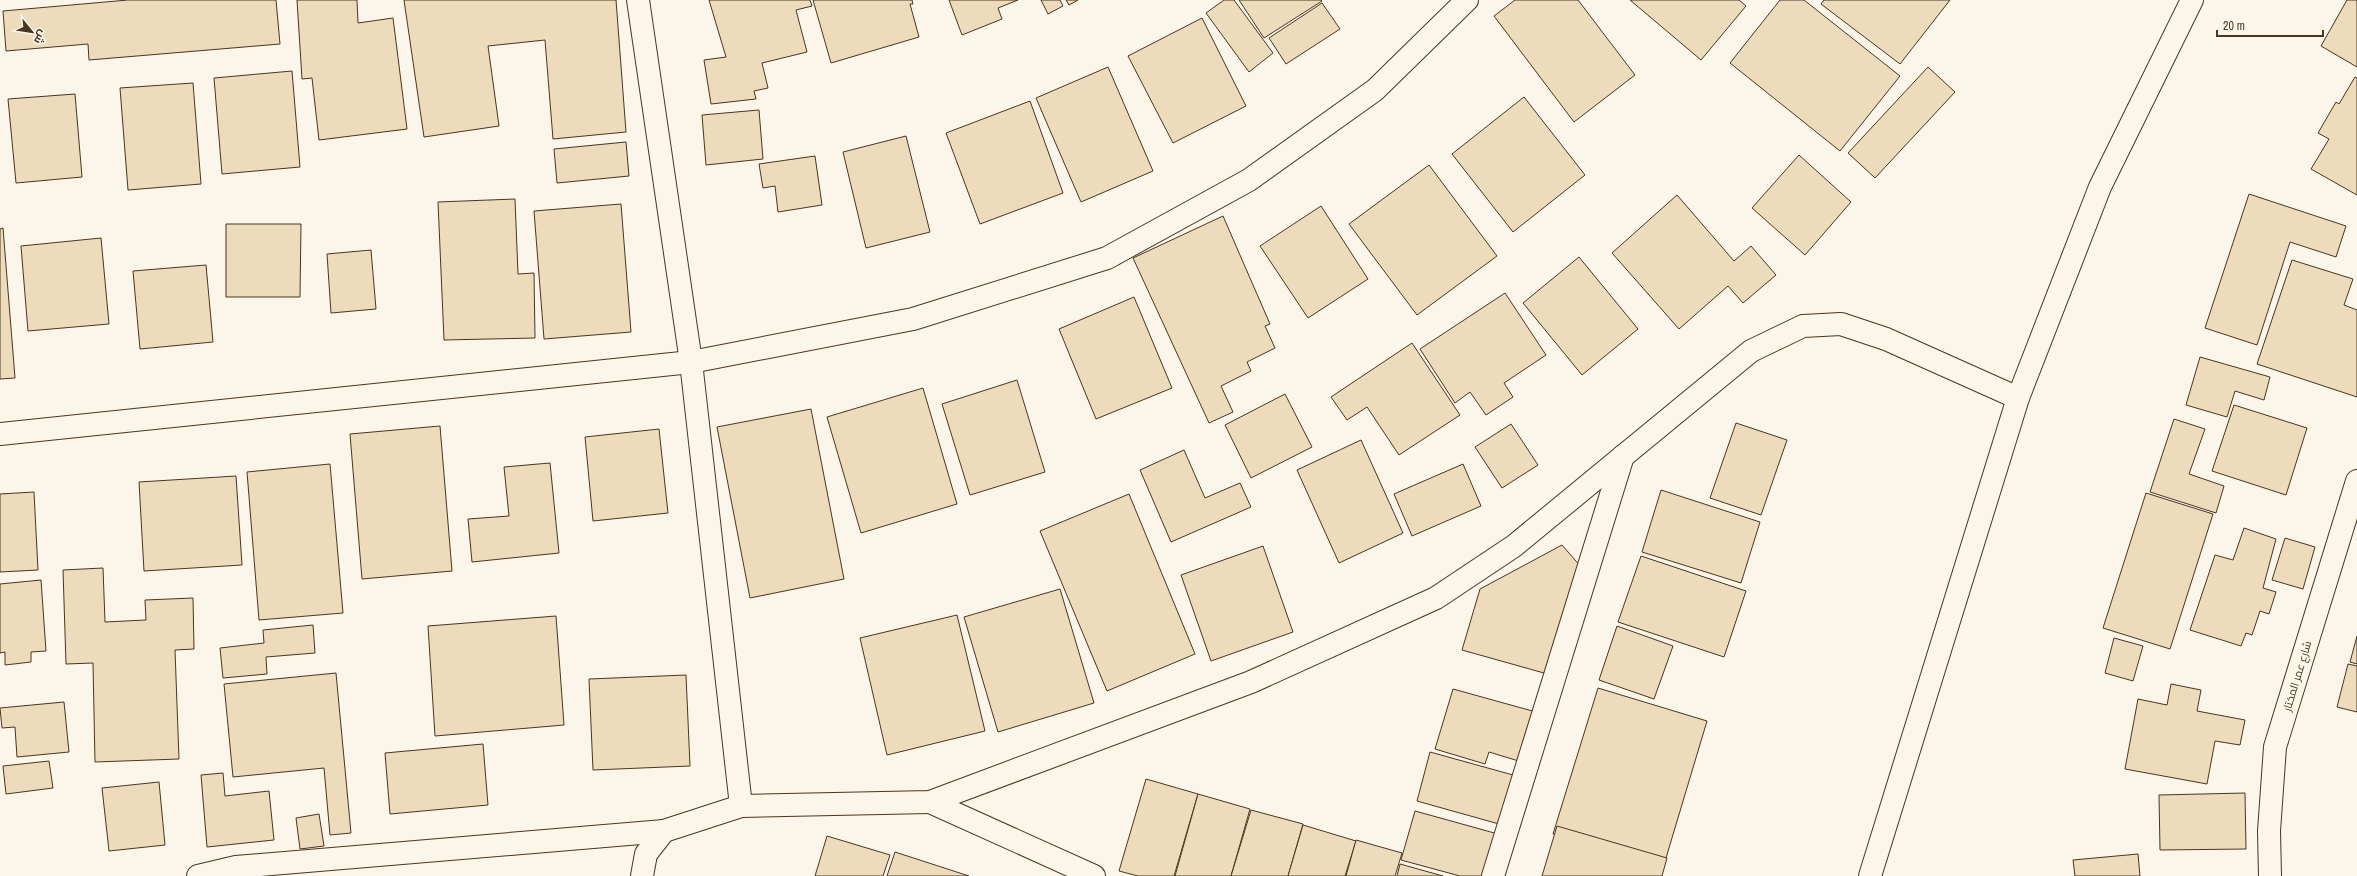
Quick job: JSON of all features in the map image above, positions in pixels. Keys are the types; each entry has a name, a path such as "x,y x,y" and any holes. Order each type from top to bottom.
{"street":[{"path":"638,0 691,362 741,806"},
{"path":"0,434 691,362 913,319 1107,258 1249,180 1368,94 1467,0"},
{"path":"1870,876 2018,398 2100,187 2192,0"},
{"path":"198,876 236,867 664,831 741,806 930,802 1251,682 1436,598 1514,546 1751,351 1803,326 1841,324 1886,339 2018,398"},
{"path":"1493,876 1623,456"},
{"name":"شارع عمر المختار","path":"2270,876 2269,831 2275,747 2357,481"},
{"path":"930,802 1094,876"},
{"path":"642,876 646,854 664,831"}],"building":[{"path":"128,0 276,0 280,44 89,60 88,44 6,51 3,11"},
{"path":"297,0 357,0 358,23 393,18 407,129 319,140 312,78 302,79"},
{"path":"404,0 616,0 626,132 553,139 545,40 488,46 499,126 424,137"},
{"path":"709,0 810,0 812,6 796,10 807,52 762,63 768,88 754,91 756,99 711,104 704,60 726,57"},
{"path":"813,0 912,0 913,4 910,4 919,37 831,63"},
{"path":"949,0 1018,0 998,8 1002,19 962,35"},
{"path":"1041,0 1060,0 1063,6 1048,14"},
{"path":"1066,0 1078,0 1069,5"},
{"path":"1224,0 1234,0 1273,53 1249,72 1206,13"},
{"path":"1239,0 1321,0 1322,1 1264,38"},
{"path":"1515,0 1578,0 1635,75 1574,122 1494,16"},
{"path":"1630,0 1739,0 1746,6 1701,60"},
{"path":"1780,0 1804,0 1900,76 1840,151 1730,63"},
{"path":"1824,0 1950,0 1900,64 1821,4"},
{"path":"2347,0 2357,0 2357,67 2321,46"},
{"path":"1322,3 1340,29 1286,64 1269,38"},
{"path":"1202,18 1246,106 1173,143 1128,56"},
{"path":"1108,67 1153,171 1081,202 1036,98"},
{"path":"1928,67 1955,92 1875,178 1848,153"},
{"path":"292,71 300,167 222,174 214,78"},
{"path":"2355,77 2357,78 2357,195 2311,169 2329,139 2318,133 2336,102 2339,104"},
{"path":"193,83 201,184 128,190 120,88"},
{"path":"75,94 82,177 16,183 8,99"},
{"path":"1524,97 1585,175 1513,232 1452,154"},
{"path":"1030,101 1063,193 980,224 946,133"},
{"path":"759,110 763,159 706,165 702,115"},
{"path":"906,136 930,232 866,248 843,152"},
{"path":"626,142 629,176 557,183 554,149"},
{"path":"1799,155 1851,202 1805,255 1752,208"},
{"path":"815,156 822,205 778,212 775,186 763,188 759,164"},
{"path":"1429,165 1497,256 1417,315 1349,224"},
{"path":"2249,194 2346,226 2336,257 2290,242 2257,345 2205,328"},
{"path":"1677,195 1734,261 1751,246 1776,275 1743,303 1728,286 1679,329 1612,253"},
{"path":"515,199 518,274 534,273 535,338 444,340 438,202"},
{"path":"621,204 631,332 544,339 534,211"},
{"path":"1321,206 1368,279 1308,318 1260,246"},
{"path":"1223,216 1270,324 1265,326 1275,348 1247,362 1251,371 1221,386 1233,412 1209,423 1133,258"},
{"path":"226,224 301,224 300,297 226,297"},
{"path":"3,228 15,378 0,379 0,229"},
{"path":"101,238 109,324 28,331 21,246"},
{"path":"371,250 376,309 331,313 327,254"},
{"path":"1579,257 1638,329 1582,375 1523,303"},
{"path":"2292,260 2353,279 2344,305 2357,310 2357,397 2257,364"},
{"path":"206,265 213,342 140,349 133,271"},
{"path":"1505,293 1546,355 1504,383 1513,397 1486,415 1470,392 1455,403 1420,349"},
{"path":"1134,297 1172,388 1096,419 1059,329"},
{"path":"1412,343 1460,415 1399,455 1367,407 1347,420 1331,397"},
{"path":"2200,357 2270,377 2264,400 2235,391 2227,417 2186,405"},
{"path":"1017,380 1045,472 970,495 942,404"},
{"path":"923,388 957,504 861,533 827,417"},
{"path":"1285,394 1312,447 1251,478 1225,425"},
{"path":"2234,405 2307,428 2286,495 2212,471"},
{"path":"811,409 844,579 750,598 717,427"},
{"path":"2174,419 2205,429 2189,474 2224,486 2216,513 2150,492"},
{"path":"1736,423 1787,440 1761,515 1710,498"},
{"path":"1511,424 1538,465 1502,488 1475,447"},
{"path":"440,426 452,571 362,579 350,434"},
{"path":"659,429 668,513 593,521 585,437"},
{"path":"1361,440 1403,533 1339,563 1297,470"},
{"path":"1184,450 1205,498 1240,483 1251,507 1171,542 1140,470"},
{"path":"550,463 559,553 472,562 468,519 509,516 504,467"},
{"path":"330,464 343,613 259,620 247,472"},
{"path":"1463,464 1481,506 1412,536 1394,494"},
{"path":"236,476 242,565 144,571 139,482"},
{"path":"1661,490 1760,522 1741,583 1642,552"},
{"path":"34,492 38,570 0,572 0,494"},
{"path":"2146,493 2213,514 2170,649 2103,628"},
{"path":"1129,494 1195,654 1107,691 1040,531"},
{"path":"2244,528 2276,539 2263,588 2276,592 2269,614 2260,611 2252,635 2246,633 2241,646 2190,630 2215,555 2233,560"},
{"path":"2285,538 2315,547 2303,589 2272,580"},
{"path":"1562,545 1582,568 1551,675 1462,650 1480,589"},
{"path":"1263,546 1293,632 1211,661 1181,575"},
{"path":"1641,556 1746,591 1724,657 1618,622"},
{"path":"103,568 105,622 146,620 145,600 193,598 194,649 175,650 179,759 95,762 93,663 66,664 63,570"},
{"path":"41,580 46,651 31,652 31,662 5,665 5,652 0,653 0,584"},
{"path":"1060,589 1094,703 998,732 964,617"},
{"path":"957,615 985,731 887,755 860,638"},
{"path":"556,616 564,725 435,736 428,626"},
{"path":"313,625 315,653 266,657 267,674 223,678 220,648 264,643 263,630"},
{"path":"1617,626 1673,646 1654,699 1599,680"},
{"path":"2357,636 2357,664 2350,662"},
{"path":"2114,638 2143,646 2133,681 2105,673"},
{"path":"2348,664 2357,666 2357,712 2337,707"},
{"path":"336,673 351,833 330,835 324,768 233,777 224,684"},
{"path":"686,675 690,766 593,770 589,679"},
{"path":"2171,684 2201,690 2197,711 2245,720 2240,745 2215,741 2207,784 2125,769 2138,699 2167,705"},
{"path":"1598,688 1707,721 1663,868 1553,834"},
{"path":"1453,689 1536,712 1522,762 1489,752 1485,764 1435,749"},
{"path":"64,702 69,752 17,757 15,727 2,728 0,708"},
{"path":"483,744 488,805 390,814 385,753"},
{"path":"1430,752 1513,775 1499,824 1417,801"},
{"path":"49,761 53,788 6,794 3,766"},
{"path":"223,773 225,796 269,791 274,840 207,847 201,775"},
{"path":"1146,779 1198,794 1174,876 1138,876 1119,871"},
{"path":"159,782 165,845 109,851 102,788"},
{"path":"2245,793 2246,849 2160,850 2159,795"},
{"path":"1198,794 1250,809 1231,876 1175,876"},
{"path":"1251,810 1303,824 1288,876 1231,876"},
{"path":"1415,811 1498,834 1486,876 1460,876 1401,860"},
{"path":"319,814 324,846 300,849 296,818"},
{"path":"1303,825 1356,841 1345,876 1288,876"},
{"path":"1557,826 1667,858 1662,876 1542,876"},
{"path":"827,836 890,855 883,876 815,876"},
{"path":"1356,840 1402,853 1395,876 1346,876"},
{"path":"895,852 969,876 887,876"},
{"path":"2138,854 2140,876 2075,876 2073,860"},
{"path":"1400,864 1443,876 1397,876"}]}
